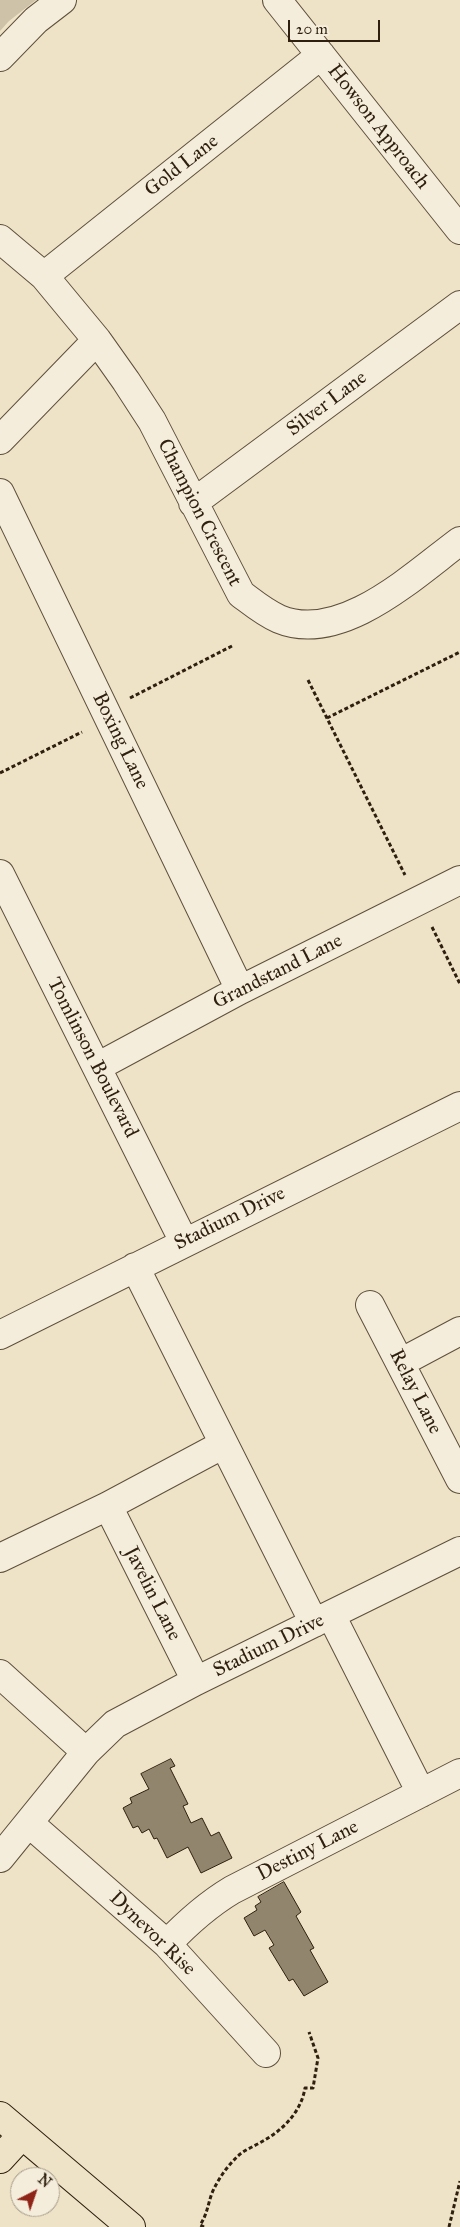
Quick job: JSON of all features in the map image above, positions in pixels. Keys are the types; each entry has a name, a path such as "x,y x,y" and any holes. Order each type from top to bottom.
{"main road":[{"path":"0,2116 131,2227"},
{"path":"0,2159 22,2134"}],"street":[{"path":"0,57 36,20 62,0"},
{"name":"Howson Approach","path":"278,0 460,230"},
{"name":"Gold Lane","path":"44,276 321,55"},
{"name":"Champion Crescent","path":"0,239 44,276 97,340 152,421 241,594 260,609 280,620 300,624 332,622 370,606 460,541"},
{"name":"Silver Lane","path":"193,503 460,305"},
{"path":"0,440 97,340"},
{"name":"Boxing Lane","path":"0,493 240,990"},
{"name":"Tomlinson Boulevard","path":"0,874 184,1242"},
{"name":"Grandstand Lane","path":"97,1067 240,990 460,880"},
{"name":"Stadium Drive","path":"0,1335 460,1106"},
{"path":"135,1267 224,1444 421,1793"},
{"name":"Relay Lane","path":"370,1305 460,1479"},
{"path":"400,1363 460,1332"},
{"path":"0,1558 108,1506 224,1444"},
{"name":"Javelin Lane","path":"108,1506 196,1681"},
{"name":"Stadium Drive","path":"0,1858 30,1824 86,1752 115,1724 196,1681 460,1551"},
{"path":"0,1674 86,1752"},
{"name":"Destiny Lane","path":"167,1944 196,1915 226,1893 460,1773"},
{"name":"Dynevor Rise","path":"30,1824 167,1944 266,2053"}],"path":[{"path":"327,718 460,652"},
{"path":"308,680 408,880"},
{"path":"430,924 460,984"},
{"path":"204,2227 200,2225 206,2215 213,2190 221,2176 240,2154 276,2133 288,2122 298,2109 305,2088 313,2088 318,2058 309,2032"},
{"path":"449,2227 460,2181"}],"shaded area":[{"path":"0,0 36,0 9,21 0,31"}],"building":[{"path":"171,1759 175,1766 170,1768 188,1804 183,1806 191,1823 202,1818 211,1836 219,1832 232,1858 201,1873 188,1847 167,1858 157,1838 154,1839 149,1829 142,1833 138,1826 133,1828 123,1808 132,1803 130,1798 149,1789 141,1774"},
{"path":"284,1882 301,1912 296,1916 314,1948 310,1950 328,1982 304,1996 293,1979 289,1981 269,1948 274,1945 265,1930 254,1936 244,1918 257,1910 255,1906 261,1902 258,1897"}]}
